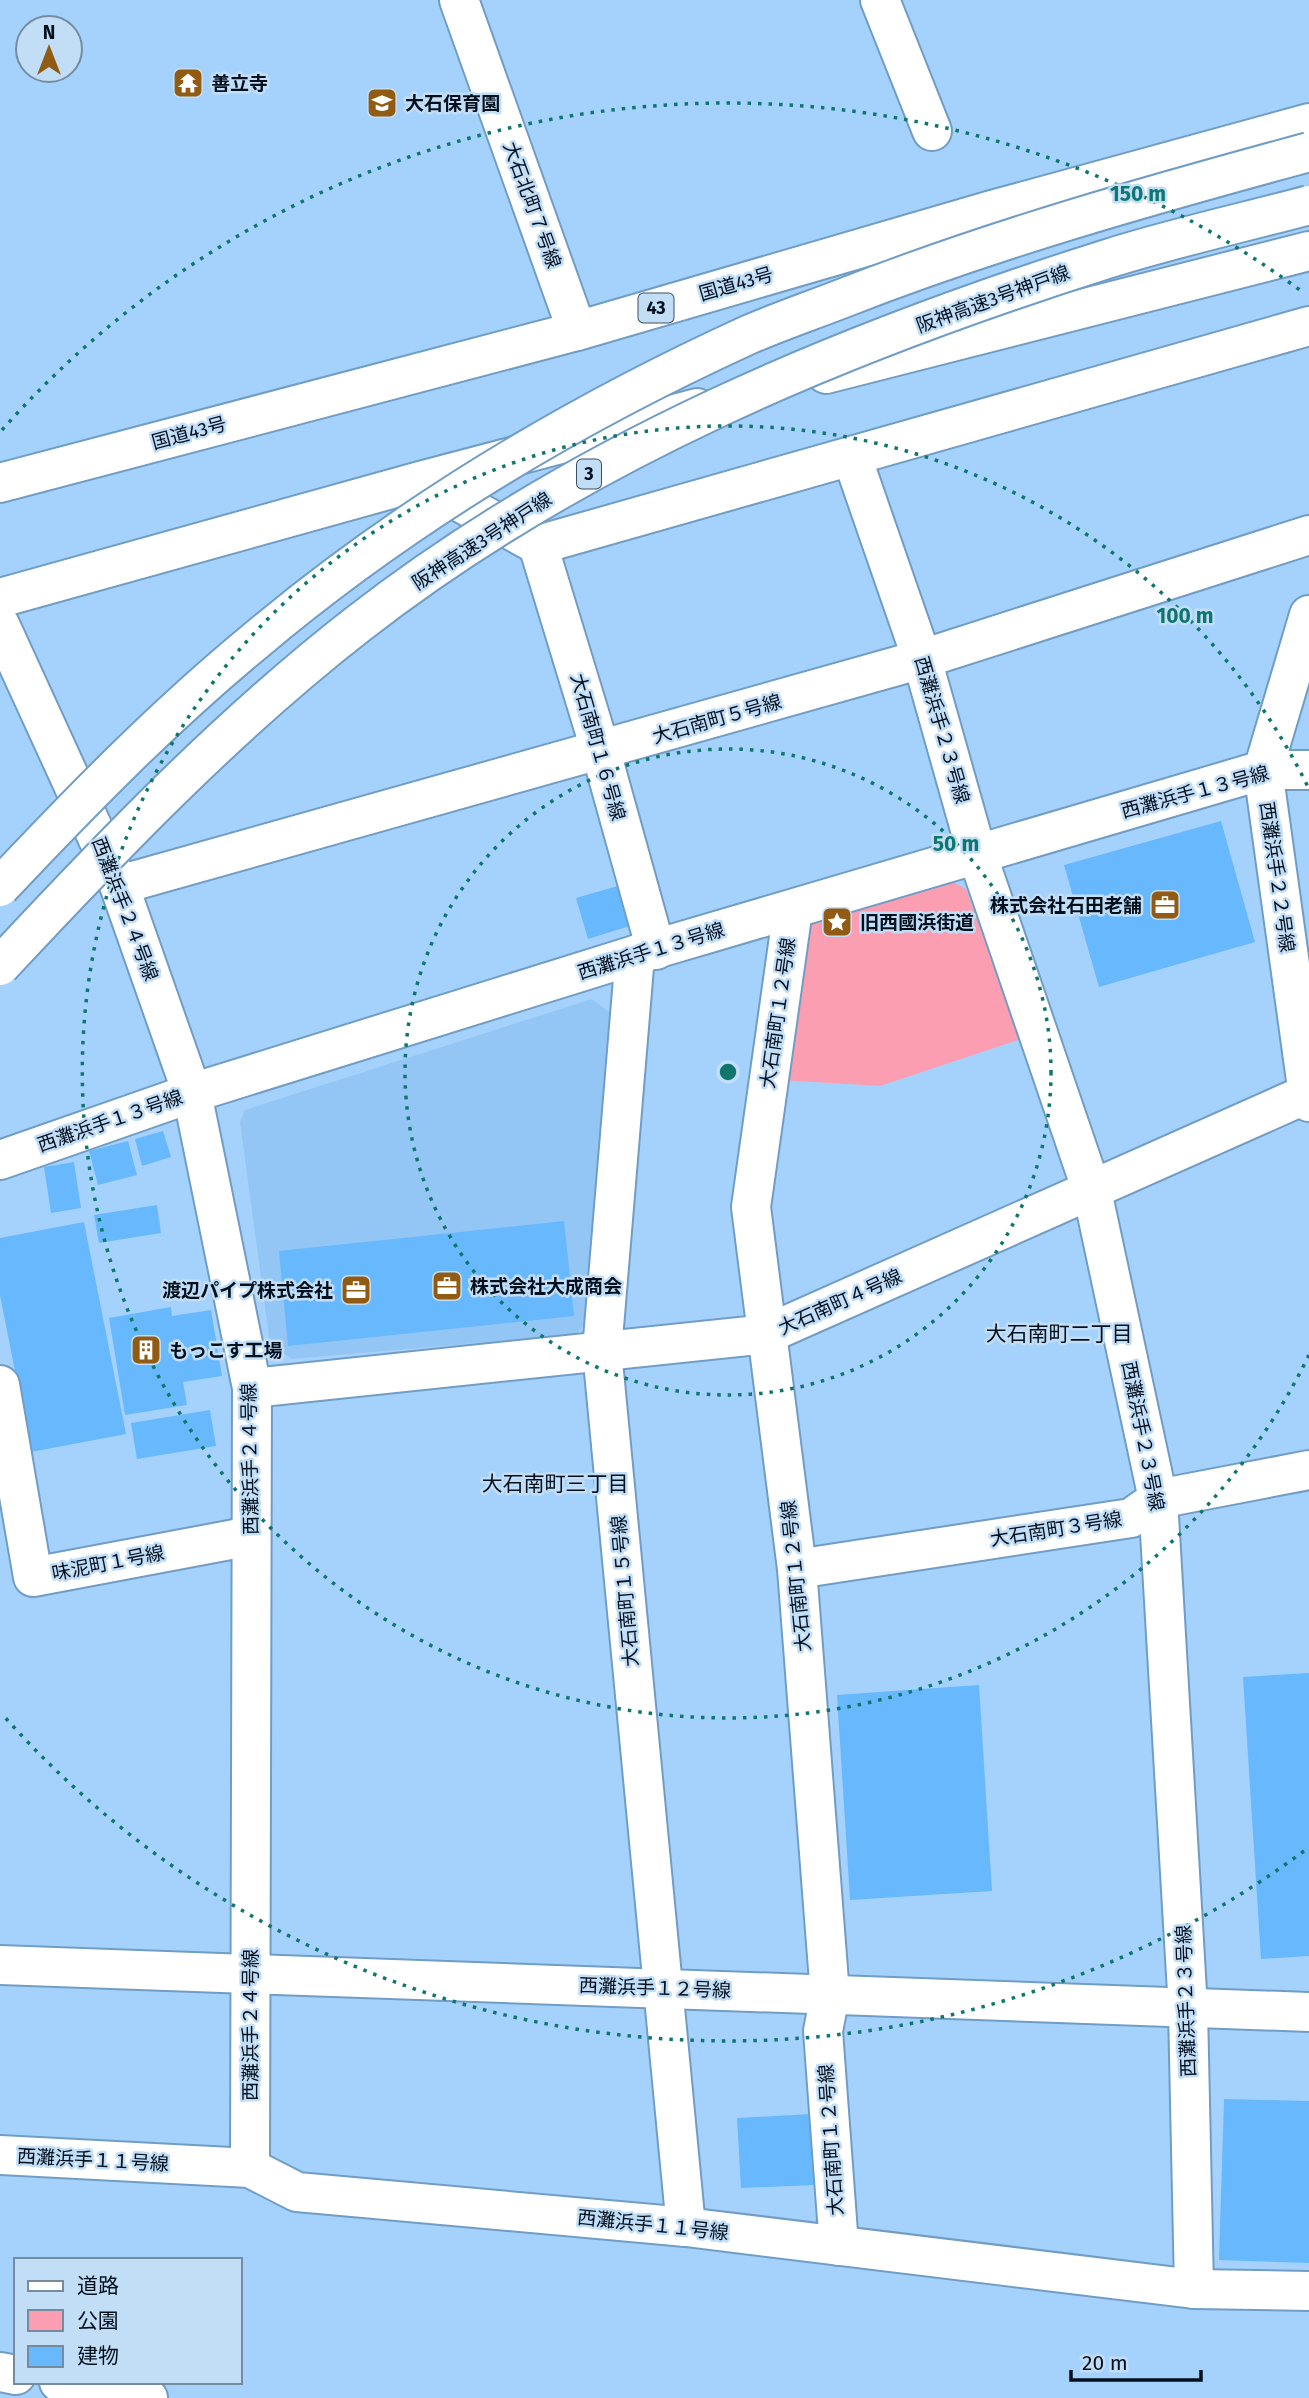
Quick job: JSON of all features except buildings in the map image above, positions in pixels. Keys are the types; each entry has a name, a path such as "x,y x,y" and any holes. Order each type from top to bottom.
{"main road":[{"name":"大石北町７号線","path":"459,0 577,331"},
{"path":"880,0 932,131"},
{"name":"国道43号","path":"0,484 577,331 992,210 1309,123"},
{"path":"0,887 172,712 256,639 414,523 491,473 621,397 751,334 916,270 1079,215 1309,152"},
{"name":"阪神高速3号神戸線","path":"0,966 76,884 289,680 370,615 440,565 524,512 651,439 790,374 1109,258 1309,205"},
{"path":"0,598 420,481 1309,251"},
{"path":"420,481 538,545 1309,327"},
{"name":"西灘浜手２３号線","path":"852,457 922,659 977,854 1092,1191 1158,1499 1188,2009 1194,2289"},
{"name":"大石南町５号線","path":"119,885 601,752 922,659 1309,535"},
{"name":"大石南町１６号線","path":"538,545 601,752 645,952"},
{"name":"西灘浜手２２号線","path":"1308,1096 1298,953 1263,771 1303,654 1309,615"},
{"name":"西灘浜手２４号線","path":"0,625 119,885 192,1093 252,1388 250,2168"},
{"name":"西灘浜手１３号線","path":"0,1160 192,1093 645,952 1263,771 1309,771"},
{"name":"大石南町１２号線","path":"793,909 751,1207 797,1569 830,1995 823,2031 839,2246"},
{"name":"大石南町１５号線","path":"645,952 602,1351 686,2227"},
{"name":"大石南町４号線","path":"252,1388 767,1334 1308,1096"},
{"name":"味泥町１号線","path":"0,1385 33,1577 251,1536"},
{"name":"大石南町３号線","path":"797,1569 1131,1518 1158,1499 1309,1470"},
{"name":"西灘浜手１２号線","path":"0,1965 1309,2012"},
{"name":"西灘浜手１１号線","path":"0,2155 250,2168 297,2192 686,2227 1194,2289 1309,2291"},
{"path":"70,2384 148,2398"}],"shaded area":[{"path":"592,999 617,1018 590,1317 577,1334 292,1359 270,1344 240,1122 245,1110"}],"green space":[{"path":"947,879 966,889 1021,1039 880,1086 780,1080 806,922"}],"place":[{"name":"善立寺","path":"188,83"},
{"name":"大石保育園","path":"382,103"},
{"name":"株式会社石田老舗","path":"1165,905"},
{"name":"旧西國浜街道","path":"837,922"},
{"name":"株式会社大成商会","path":"447,1286"},
{"name":"渡辺パイプ株式会社","path":"356,1290"},
{"name":"もっこす工場","path":"146,1350"}],"district":[{"name":"大石南町二丁目","path":"1059,1334"},
{"name":"大石南町三丁目","path":"555,1484"}]}
